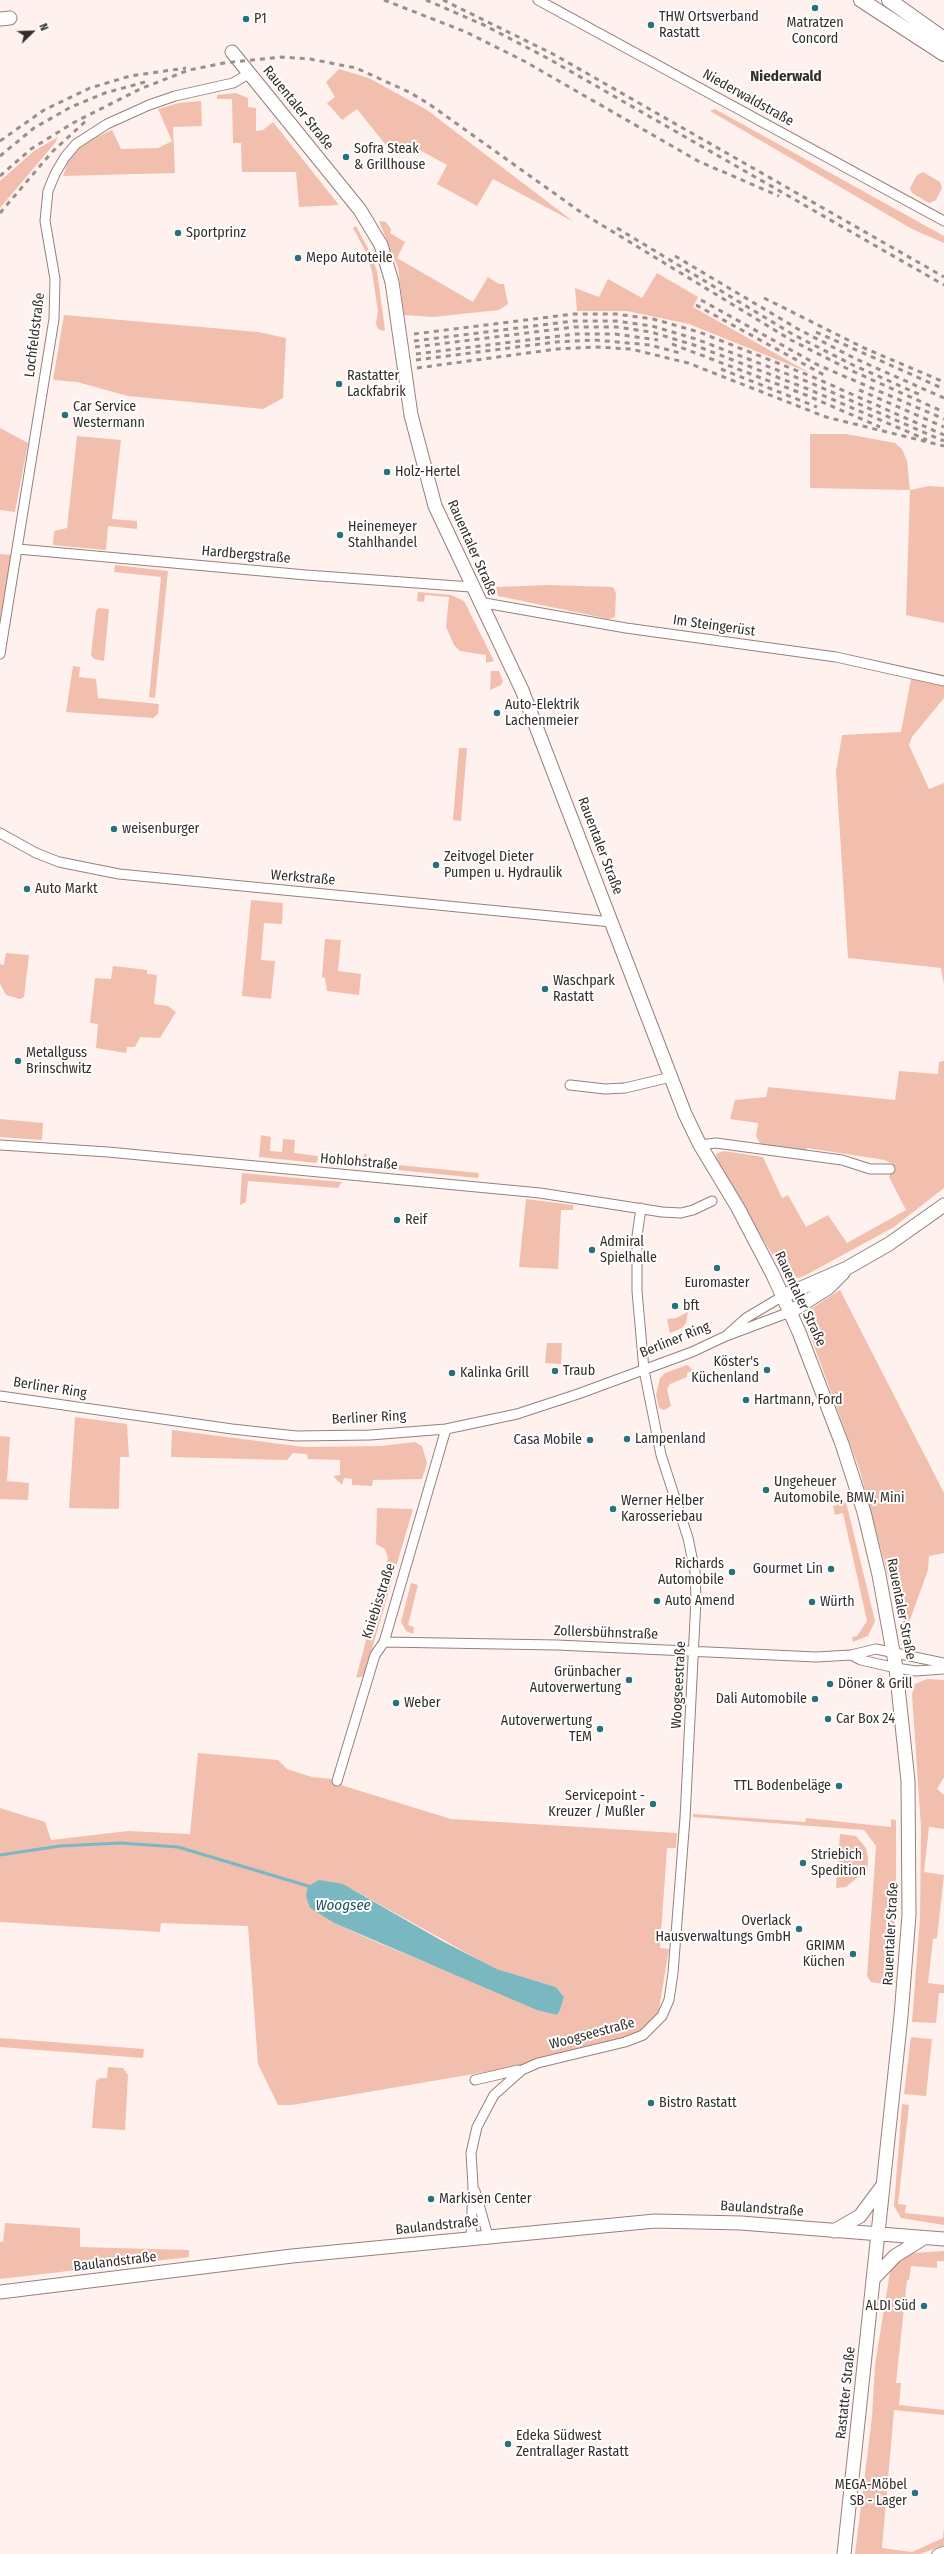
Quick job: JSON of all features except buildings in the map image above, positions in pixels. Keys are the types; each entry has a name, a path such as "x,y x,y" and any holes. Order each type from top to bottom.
{"main road":[{"path":"861,0 944,54"},
{"path":"889,0 944,39"}],"street":[{"name":"Niederwaldstraße","path":"538,0 944,221"},
{"name":"Rauentaler Straße","path":"232,52 360,210 381,245 392,282 405,384 424,468 435,506 479,602 522,690 671,1077 700,1145 738,1208 790,1312 842,1444 864,1512 879,1575 896,1668 908,1782 910,1871 902,2016 878,2235"},
{"name":"Lochfeldstraße","path":"0,654 54,319 55,279 45,221 48,192 55,174 65,156 76,144 107,124 149,105 175,96 233,83 250,73"},
{"name":"Hardbergstraße","path":"18,549 299,574 472,587"},
{"name":"Im Steingerüst","path":"479,602 626,628 836,657 944,681"},
{"name":"Werkstraße","path":"0,833 36,853 59,862 119,874 612,922"},
{"path":"570,1085 605,1089 625,1088 671,1077"},
{"path":"700,1145 716,1143 842,1160 870,1169 890,1169"},
{"name":"Hohlohstraße","path":"0,1145 108,1152 532,1192 681,1213 693,1210 712,1201"},
{"name":"Berliner Ring","path":"726,1336 746,1318 783,1296 846,1268 889,1244 944,1205"},
{"name":"Woogseestraße","path":"475,2080 522,2070 538,2062 625,2042 643,2035 662,2016 669,2000 673,1973 697,1615 695,1572 688,1538 661,1455 644,1370 637,1291 637,1236 641,1208"},
{"name":"Berliner Ring","path":"0,1396 232,1429 296,1436 370,1435 446,1429 517,1414 692,1352 726,1336 790,1312 828,1288 846,1268"},
{"name":"Kniebisstraße","path":"337,1781 375,1655 384,1642 446,1429"},
{"name":"Zollersbühnstraße","path":"384,1642 695,1650 816,1657 851,1655 876,1649 893,1651"},
{"path":"893,1651 944,1663"},
{"name":"Zollersbühnstraße","path":"851,1655 861,1660 896,1668"},
{"path":"896,1668 916,1671 944,1670"},
{"name":"Woogseestraße","path":"471,2238 473,2186 472,2153 477,2127 494,2095 522,2070"},
{"path":"834,2231 860,2216 884,2182"},
{"name":"Woogseestraße","path":"473,2186 488,2236"},
{"name":"Baulandstraße","path":"0,2292 292,2256 655,2221 742,2222 878,2235 944,2239"},
{"name":"Rastatter Straße","path":"844,2554 875,2277 878,2235"},
{"path":"875,2277 895,2256 924,2238"},
{"path":"937,2554 944,2551"}],"shaded area":[{"path":"339,69 369,78 427,110 574,222 493,179 477,206 437,184 447,165 407,143 393,154 357,109 342,120 327,103 335,97 326,82"},
{"path":"236,93 248,98 248,107 256,108 256,131 263,130 273,122 339,205 299,207 296,172 242,172 241,143 233,143 232,99 217,99 217,95"},
{"path":"201,101 202,126 173,127 175,173 63,176 68,162 78,149 92,139 112,130 121,149 158,148 172,141 158,109 179,103"},
{"path":"715,109 944,236 944,243 912,229 710,111"},
{"path":"58,137 55,143 0,208 0,181 34,151"},
{"path":"923,172 940,182 942,188 936,200 929,203 912,193 910,188 917,175"},
{"path":"379,221 386,222 391,229 390,233 405,242 397,258 473,302 488,277 499,284 504,284 508,304 499,310 433,317 404,315 398,268"},
{"path":"356,226 370,252 377,271 385,330 383,331 378,329 376,324 378,311 372,272 367,254 353,228"},
{"path":"657,273 698,297 693,307 810,373 689,324 627,311 577,311 575,288 599,297 608,279 642,298"},
{"path":"64,315 258,332 286,338 283,398 263,409 128,396 77,382 53,380"},
{"path":"0,428 28,443 15,512 0,510"},
{"path":"810,434 846,434 895,443 902,449 907,461 910,490 810,488"},
{"path":"77,436 121,440 112,519 137,521 137,529 108,526 106,550 53,545 54,531 67,528"},
{"path":"929,486 944,487 944,623 906,615 910,490"},
{"path":"0,554 13,555 0,625"},
{"path":"115,565 168,571 155,698 149,697 161,577 114,572"},
{"path":"548,585 613,587 616,593 615,617 609,619 498,596 496,587"},
{"path":"418,592 451,595 464,601 494,661 486,663 486,655 460,651 454,645 446,627 449,597 425,595 424,602 417,601"},
{"path":"99,608 109,609 104,661 94,659 91,655 96,611"},
{"path":"73,666 80,667 79,677 96,679 98,698 159,704 158,714 153,718 66,712"},
{"path":"491,671 499,671 503,681 501,685 490,690"},
{"path":"911,679 944,686 944,698 912,737 909,745 929,789 944,783 944,985 941,968 848,958 836,772 842,735 901,732"},
{"path":"459,748 467,748 461,821 453,820"},
{"path":"251,900 283,903 282,924 264,923 261,960 275,961 271,999 242,996"},
{"path":"325,939 341,940 338,971 361,974 359,995 327,991 325,978 322,977"},
{"path":"6,953 29,955 24,997 20,999 6,995 0,984 0,964 4,965"},
{"path":"113,966 147,970 147,974 157,975 154,1004 168,1006 176,1012 160,1038 140,1037 135,1047 127,1047 126,1053 96,1048 98,1024 90,1023 95,978 111,979"},
{"path":"944,1061 944,1188 894,1227 806,1275 799,1278 790,1277 778,1264 717,1163 716,1154 724,1151 763,1157 782,1198 788,1195 806,1227 828,1215 847,1243 906,1210 889,1177 894,1165 885,1160 807,1148 806,1152 761,1145 756,1136 758,1123 730,1119 735,1100 766,1097 768,1087 895,1100 899,1071 938,1074 939,1062"},
{"path":"0,1119 43,1123 42,1140 0,1137"},
{"path":"261,1135 271,1137 270,1151 282,1152 283,1139 295,1140 294,1153 318,1156 317,1163 259,1157"},
{"path":"366,1153 368,1162 479,1173 478,1178 367,1167 363,1164 362,1158"},
{"path":"242,1173 342,1182 338,1188 248,1181 246,1202 240,1205"},
{"path":"526,1199 573,1205 573,1210 561,1210 558,1269 519,1267"},
{"path":"840,1290 944,1493 944,1553 929,1556 928,1570 903,1639 899,1624 905,1620 897,1578 889,1579 860,1471 806,1324 809,1310"},
{"path":"688,1312 686,1323 682,1328 670,1333 667,1319 676,1318"},
{"path":"547,1343 562,1343 561,1364 545,1363"},
{"path":"687,1365 693,1370 687,1373 687,1377 670,1384 667,1389 671,1406 664,1410 659,1408 656,1395 660,1378 665,1373"},
{"path":"75,1417 127,1424 129,1457 120,1457 119,1509 69,1508"},
{"path":"172,1430 304,1447 381,1446 415,1442 422,1446 427,1463 422,1479 373,1480 372,1486 352,1485 352,1479 344,1478 342,1485 333,1476 340,1475 340,1460 308,1459 307,1454 293,1453 287,1460 171,1457"},
{"path":"0,1436 10,1437 7,1481 29,1483 28,1500 0,1499"},
{"path":"846,1502 875,1621 868,1636 853,1642 852,1637 857,1636 867,1621 843,1513 835,1515 833,1506"},
{"path":"377,1508 413,1509 364,1676 356,1678 388,1558 385,1549 376,1544"},
{"path":"411,1583 418,1585 408,1625 414,1627 413,1634 406,1631 401,1622"},
{"path":"927,1679 944,1680 944,1777 937,1789 944,1795 944,1829 929,1827 924,1872 944,1875 937,1938 933,1939 928,1983 944,1985 944,1993 939,1993 936,2023 912,2022 920,1918 921,1828 912,1694 915,1684"},
{"path":"198,1753 278,1760 287,1769 312,1777 332,1779 344,1786 451,1819 677,1833 676,1848 667,1848 660,1948 669,1949 657,2021 643,2035 538,2063 292,2105 278,2105 258,2064 248,1926 161,1923 160,1932 0,1922 0,1808 45,1822 51,1840 128,1831 190,1834","holes":["352,1889 497,1969 556,1987 564,1997 560,2010 556,2015 495,1991 374,1941 334,1923 310,1908"]},
{"path":"693,1814 805,1822 806,1818 891,1827 891,1819 896,1820 896,1903 893,1960 889,1981 884,1984 871,1982 867,1976 876,1846 864,1830 693,1817"},
{"path":"840,1834 856,1836 866,1848 868,1859 867,1874 858,1877 846,1887 836,1888"},
{"path":"911,2037 932,2039 926,2096 904,2094"},
{"path":"0,2038 144,2049 143,2058 0,2047"},
{"path":"108,2067 123,2068 128,2075 125,2130 92,2128 96,2081 100,2078 107,2078"},
{"path":"902,2104 909,2105 898,2204 906,2205 905,2213 944,2217 944,2225 901,2218 894,2206"},
{"path":"5,2223 80,2228 80,2247 189,2250 189,2257 0,2279 0,2242 3,2242"},
{"path":"944,2251 944,2261 937,2261 937,2268 911,2266 909,2280 907,2280 896,2383 901,2383 899,2405 944,2410 944,2415 894,2410 882,2548 912,2552 943,2538 944,2527 944,2545 920,2554 855,2554 872,2417 875,2365 890,2272 900,2260 912,2253"}],"water":[{"name":"Woogsee","path":"319,1880 343,1884 444,1942 497,1969 556,1987 564,1997 560,2010 557,2015 537,2010 334,1923 310,1908 306,1896 308,1886"}],"waterway":[{"path":"0,1855 60,1846 120,1843 178,1847 308,1886"}],"railway":[{"path":"384,0 466,32 524,61 698,161 779,196"},
{"path":"426,0 484,25 549,59 944,285"},
{"path":"443,0 553,54 944,277"},
{"path":"0,176 31,149 73,123 140,89 189,70 224,63 282,57 310,59 356,68 409,92 429,104 582,213 791,340 850,370 944,412"},
{"path":"0,141 44,110 90,88 130,76 186,68"},
{"path":"0,156 34,128 71,107 105,93 145,82"},
{"path":"0,213 52,152 87,120"},
{"path":"617,228 794,335 853,365 923,396"},
{"path":"675,256 798,329 856,359 944,398"},
{"path":"764,298 864,348 944,382"},
{"path":"701,300 818,365 944,419"},
{"path":"696,305 824,375"},
{"path":"414,334 573,314 616,314 653,319 699,332 813,377 944,435"},
{"path":"414,341 573,321 616,321 652,326 696,339 811,383 944,441"},
{"path":"415,347 574,327 616,327 651,332 694,345 808,389 927,440"},
{"path":"816,332 944,389"},
{"path":"416,354 575,334 615,334 658,340"},
{"path":"416,360 556,342 595,340 650,345 680,353"},
{"path":"672,344 806,395 880,427"},
{"path":"417,368 557,349 595,347 631,349 688,363 826,417 944,446"},
{"path":"721,369 817,407"},
{"path":"859,390 944,427"}],"place":[{"name":"Matratzen Concord","path":"815,8"},
{"name":"P1","path":"246,19"},
{"name":"THW Ortsverband Rastatt","path":"651,25"},
{"name":"Sofra Steak & Grillhouse","path":"346,157"},
{"name":"Sportprinz","path":"178,233"},
{"name":"Mepo Autoteile","path":"298,258"},
{"name":"Rastatter Lackfabrik","path":"339,384"},
{"name":"Car Service Westermann","path":"65,415"},
{"name":"Holz-Hertel","path":"387,472"},
{"name":"Heinemeyer Stahlhandel","path":"340,535"},
{"name":"Auto-Elektrik Lachenmeier","path":"497,713"},
{"name":"weisenburger","path":"114,829"},
{"name":"Zeitvogel Dieter Pumpen u. Hydraulik","path":"436,865"},
{"name":"Auto Markt","path":"27,889"},
{"name":"Waschpark Rastatt","path":"545,989"},
{"name":"Metallguss Brinschwitz","path":"18,1061"},
{"name":"Reif","path":"397,1220"},
{"name":"Admiral Spielhalle","path":"592,1250"},
{"name":"Euromaster","path":"717,1268"},
{"name":"bft","path":"675,1306"},
{"name":"Köster's Küchenland","path":"767,1370"},
{"name":"Traub","path":"555,1371"},
{"name":"Kalinka Grill","path":"452,1373"},
{"name":"Hartmann, Ford","path":"746,1400"},
{"name":"Lampenland","path":"627,1439"},
{"name":"Casa Mobile","path":"590,1440"},
{"name":"Ungeheuer Automobile, BMW, Mini","path":"766,1490"},
{"name":"Werner Helber Karosseriebau","path":"613,1509"},
{"name":"Gourmet Lin","path":"831,1569"},
{"name":"Richards Automobile","path":"732,1572"},
{"name":"Auto Amend","path":"657,1601"},
{"name":"Würth","path":"812,1602"},
{"name":"Grünbacher Autoverwertung","path":"629,1680"},
{"name":"Döner & Grill","path":"830,1684"},
{"name":"Dali Automobile","path":"815,1699"},
{"name":"Weber","path":"396,1703"},
{"name":"Car Box 24","path":"828,1719"},
{"name":"Autoverwertung TEM","path":"600,1729"},
{"name":"TTL Bodenbeläge","path":"839,1786"},
{"name":"Servicepoint - Kreuzer / Mußler","path":"653,1804"},
{"name":"Striebich Spedition","path":"803,1863"},
{"name":"Overlack Hausverwaltungs GmbH","path":"799,1929"},
{"name":"GRIMM Küchen","path":"853,1954"},
{"name":"Bistro Rastatt","path":"651,2103"},
{"name":"Markisen Center","path":"431,2199"},
{"name":"ALDI Süd","path":"924,2306"},
{"name":"Edeka Südwest Zentrallager Rastatt","path":"508,2444"},
{"name":"MEGA-Möbel SB - Lager","path":"915,2493"}],"district":[{"name":"Niederwald","path":"786,77"}]}
